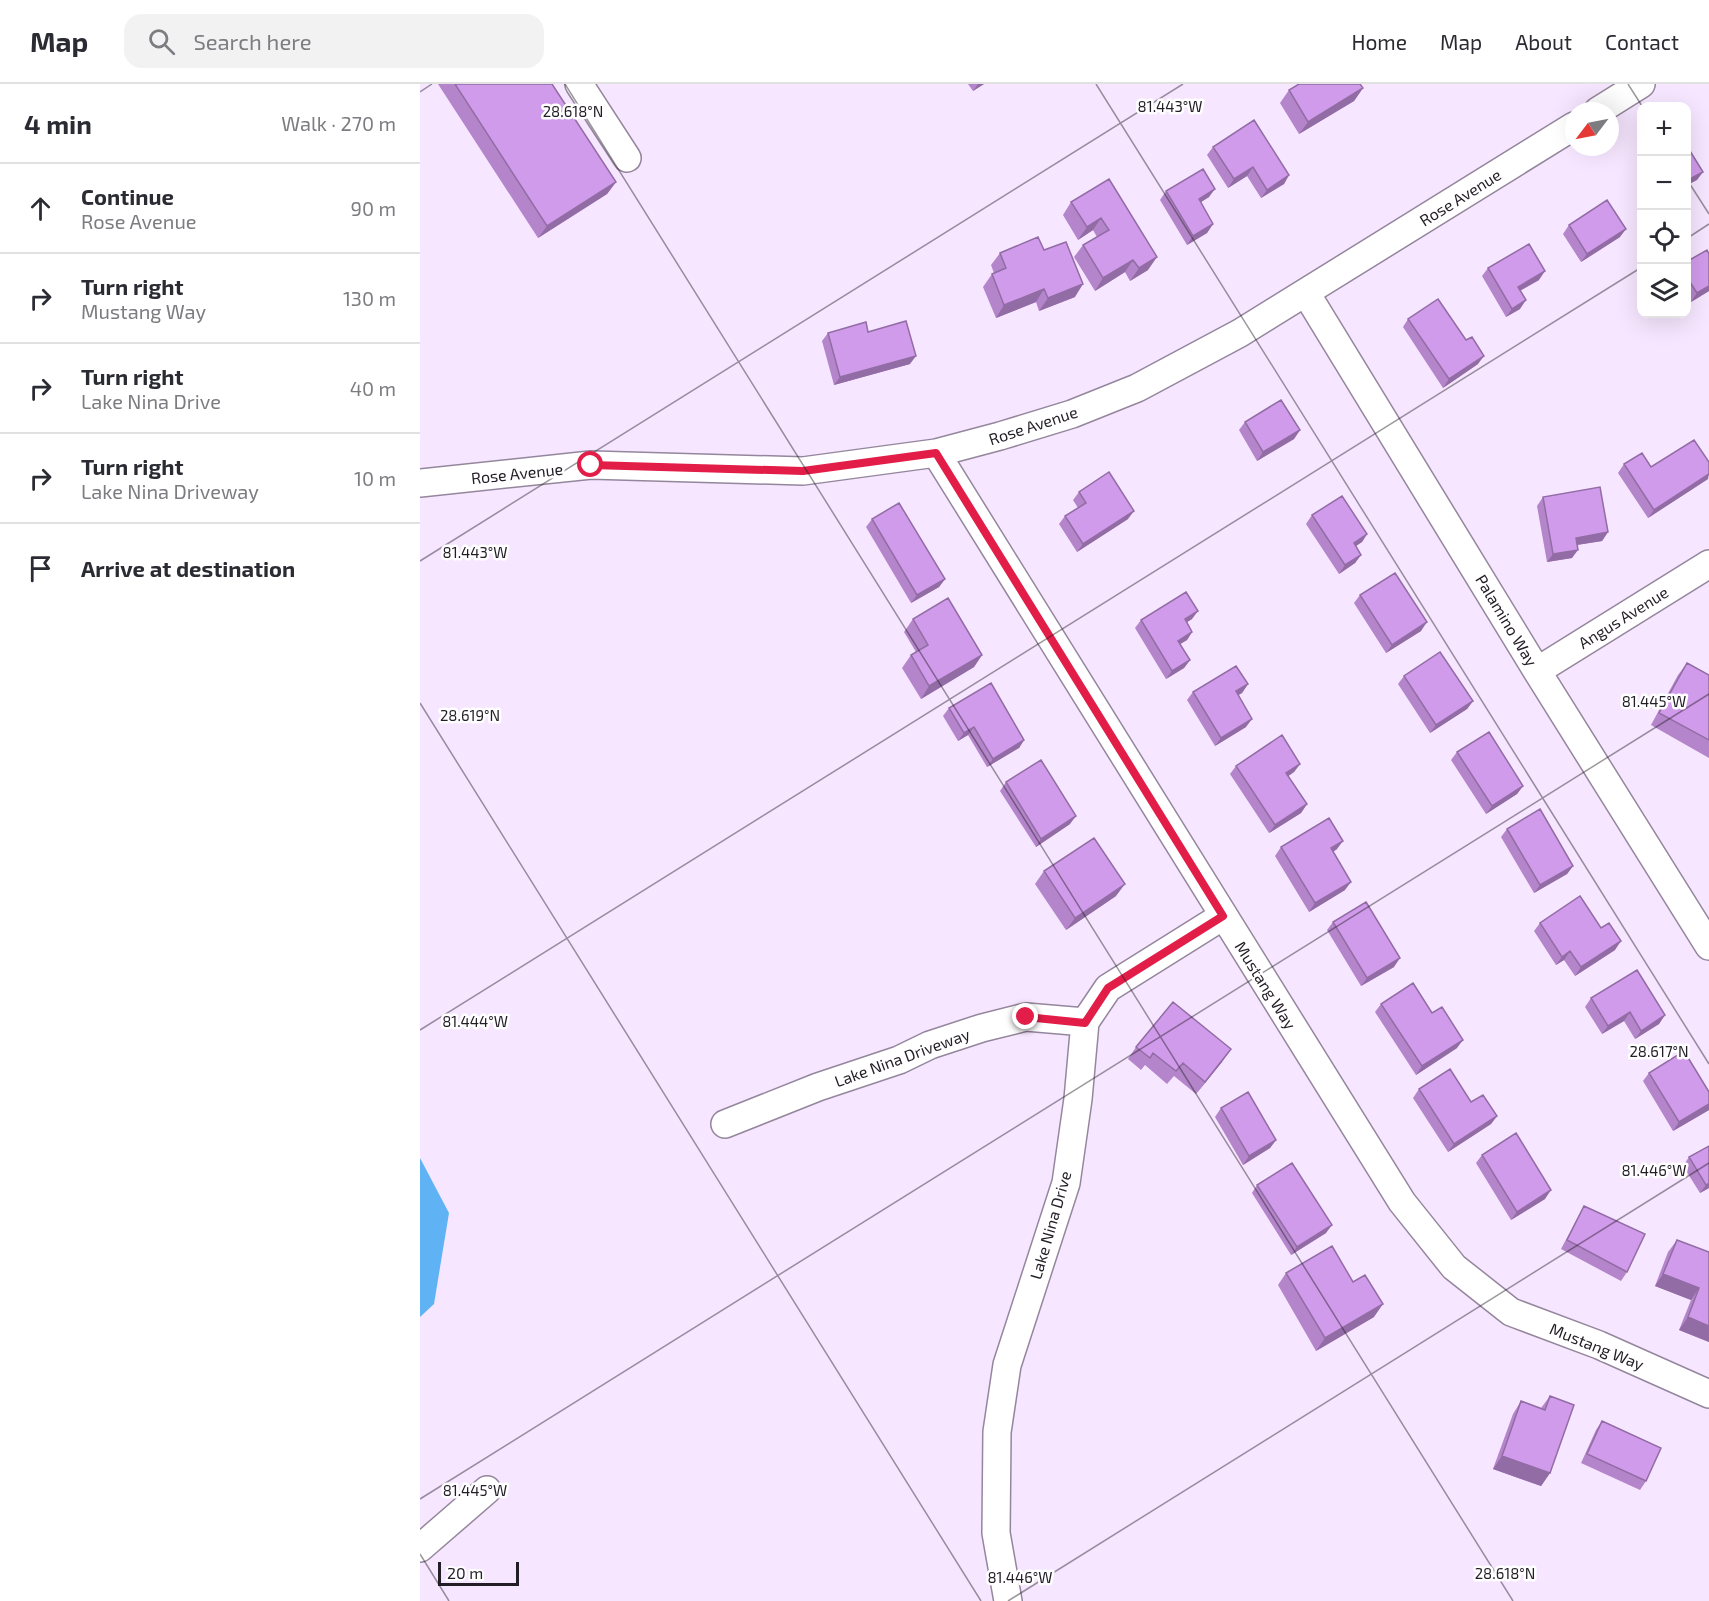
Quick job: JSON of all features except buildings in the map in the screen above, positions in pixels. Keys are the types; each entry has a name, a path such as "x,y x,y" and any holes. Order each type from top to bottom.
{"street":[{"path":"579,84 627,158"},
{"path":"1612,102 1641,84"},
{"name":"Rose Avenue","path":"420,483 591,465 803,471 936,453 1072,414 1137,388 1240,333 1565,132"},
{"name":"Palamino Way","path":"1306,293 1709,946"},
{"name":"Mustang Way","path":"936,453 1402,1202 1454,1267 1511,1312 1599,1345 1709,1394"},
{"name":"Angus Avenue","path":"1537,670 1709,564"},
{"name":"Lake Nina Drive","path":"1008,1601 996,1533 997,1432 1007,1365 1066,1184 1078,1099 1085,1023 1108,988 1223,916"},
{"name":"Lake Nina Driveway","path":"725,1124 818,1087 899,1060 981,1028 1026,1017 1085,1023"},
{"path":"420,1548 487,1490"}],"water":[{"path":"420,1158 449,1213 434,1304 420,1317"}],"route":[{"path":"591,465 803,471 936,453 1223,916 1108,988 1085,1023 1026,1017"}]}
